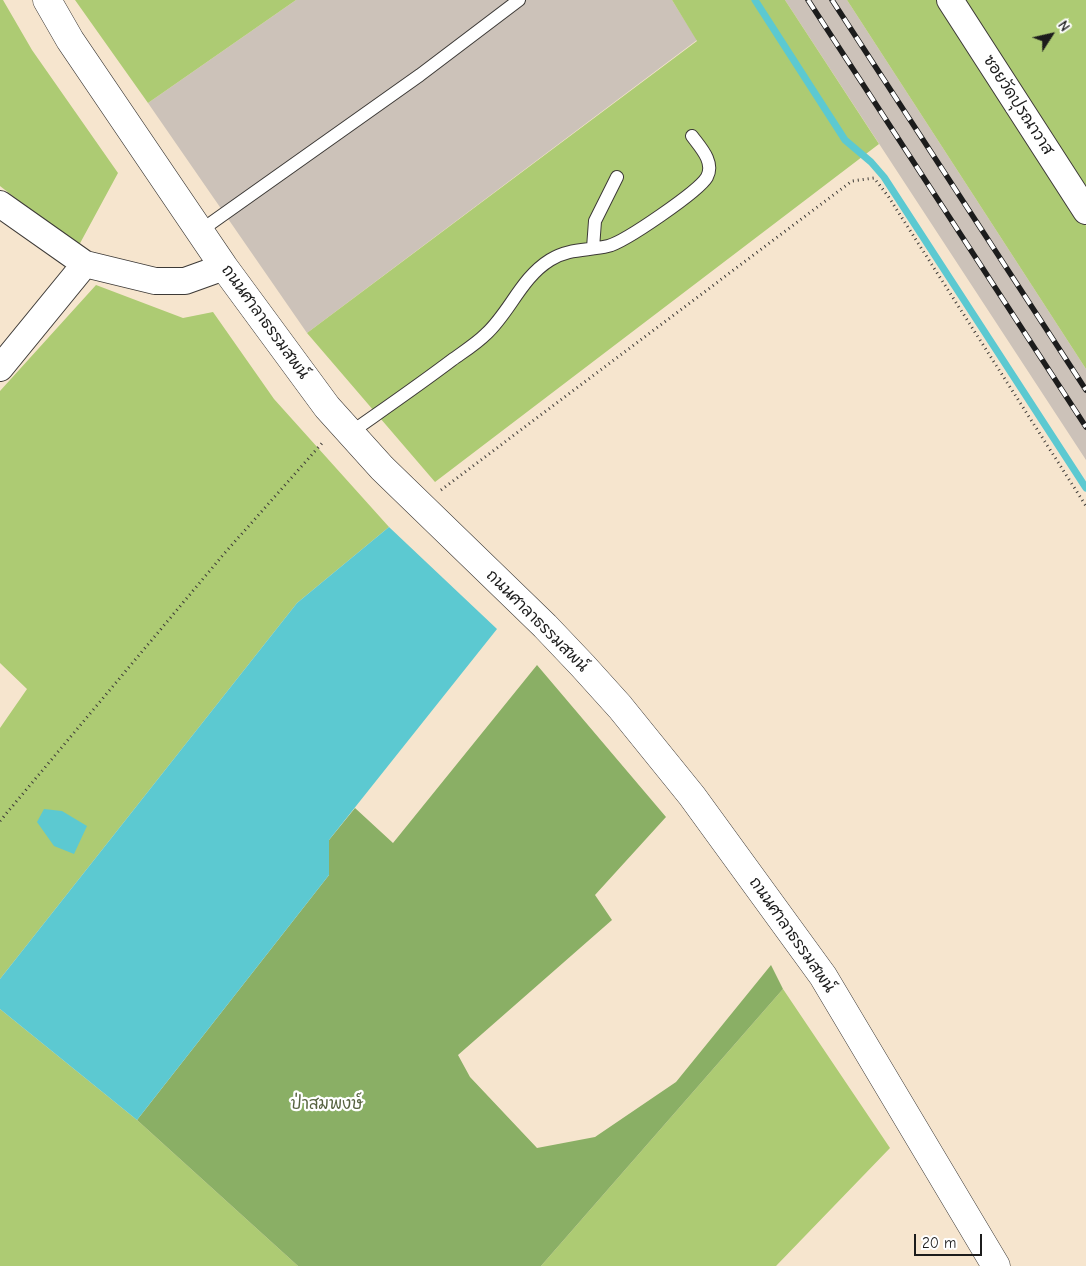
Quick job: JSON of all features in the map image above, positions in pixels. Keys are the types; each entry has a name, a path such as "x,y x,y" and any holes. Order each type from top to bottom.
{"street":[{"name":"ถนนศาลาธรรมสพน์","path":"47,0 70,40 224,267 327,407 382,468 545,626 576,659 620,707 692,796 823,976 996,1266"},
{"name":"ซอยวัดปุรณาวาส","path":"950,0 1086,211"},
{"path":"0,204 85,264 155,282 185,281 224,267"},
{"path":"0,368 85,264"}],"lane":[{"path":"200,231 413,81 519,0"},
{"path":"345,427 427,379 486,334 529,278 550,260 574,250 609,246 630,237 695,190 708,176 709,163 705,153 692,136"},
{"path":"594,248 595,221 618,177"}],"path":[{"path":"421,505 852,181 874,178 888,196 1086,506"},
{"path":"0,821 223,555 298,472 345,427"}],"shaded area":[{"path":"296,0 672,0 697,40 307,333 148,103"},
{"path":"785,0 847,0 1086,369 1086,460"}],"green space":[{"path":"0,0 3,0 32,50 118,173 78,247 0,186"},
{"path":"75,0 296,0 148,103"},
{"path":"672,0 785,0 879,144 435,482 307,333 697,41"},
{"path":"847,0 938,0 1076,210 1086,226 1086,369"},
{"path":"961,0 1086,0 1086,195"},
{"path":"96,285 183,318 213,312 274,399 389,527 297,603 0,979 0,728 27,689 0,663 0,391"},
{"name":"ป่าสมพงษ์","path":"537,665 666,817 595,895 612,920 458,1055 470,1077 537,1148 595,1137 676,1082 771,965 783,989 541,1266 298,1266 137,1120 329,875 329,840 355,808 393,843"},
{"path":"783,989 890,1148 776,1266 541,1266"},
{"path":"0,1009 137,1120 298,1266 0,1266"}],"water":[{"path":"389,527 497,629 329,840 329,875 137,1120 0,1009 0,979 297,603"},
{"path":"44,809 62,811 87,826 74,854 54,846 37,822"}],"waterway":[{"path":"755,0 845,140 871,162 884,177 1086,488"}],"railway":[{"path":"808,0 1086,427"},
{"path":"832,0 1086,390"}]}
